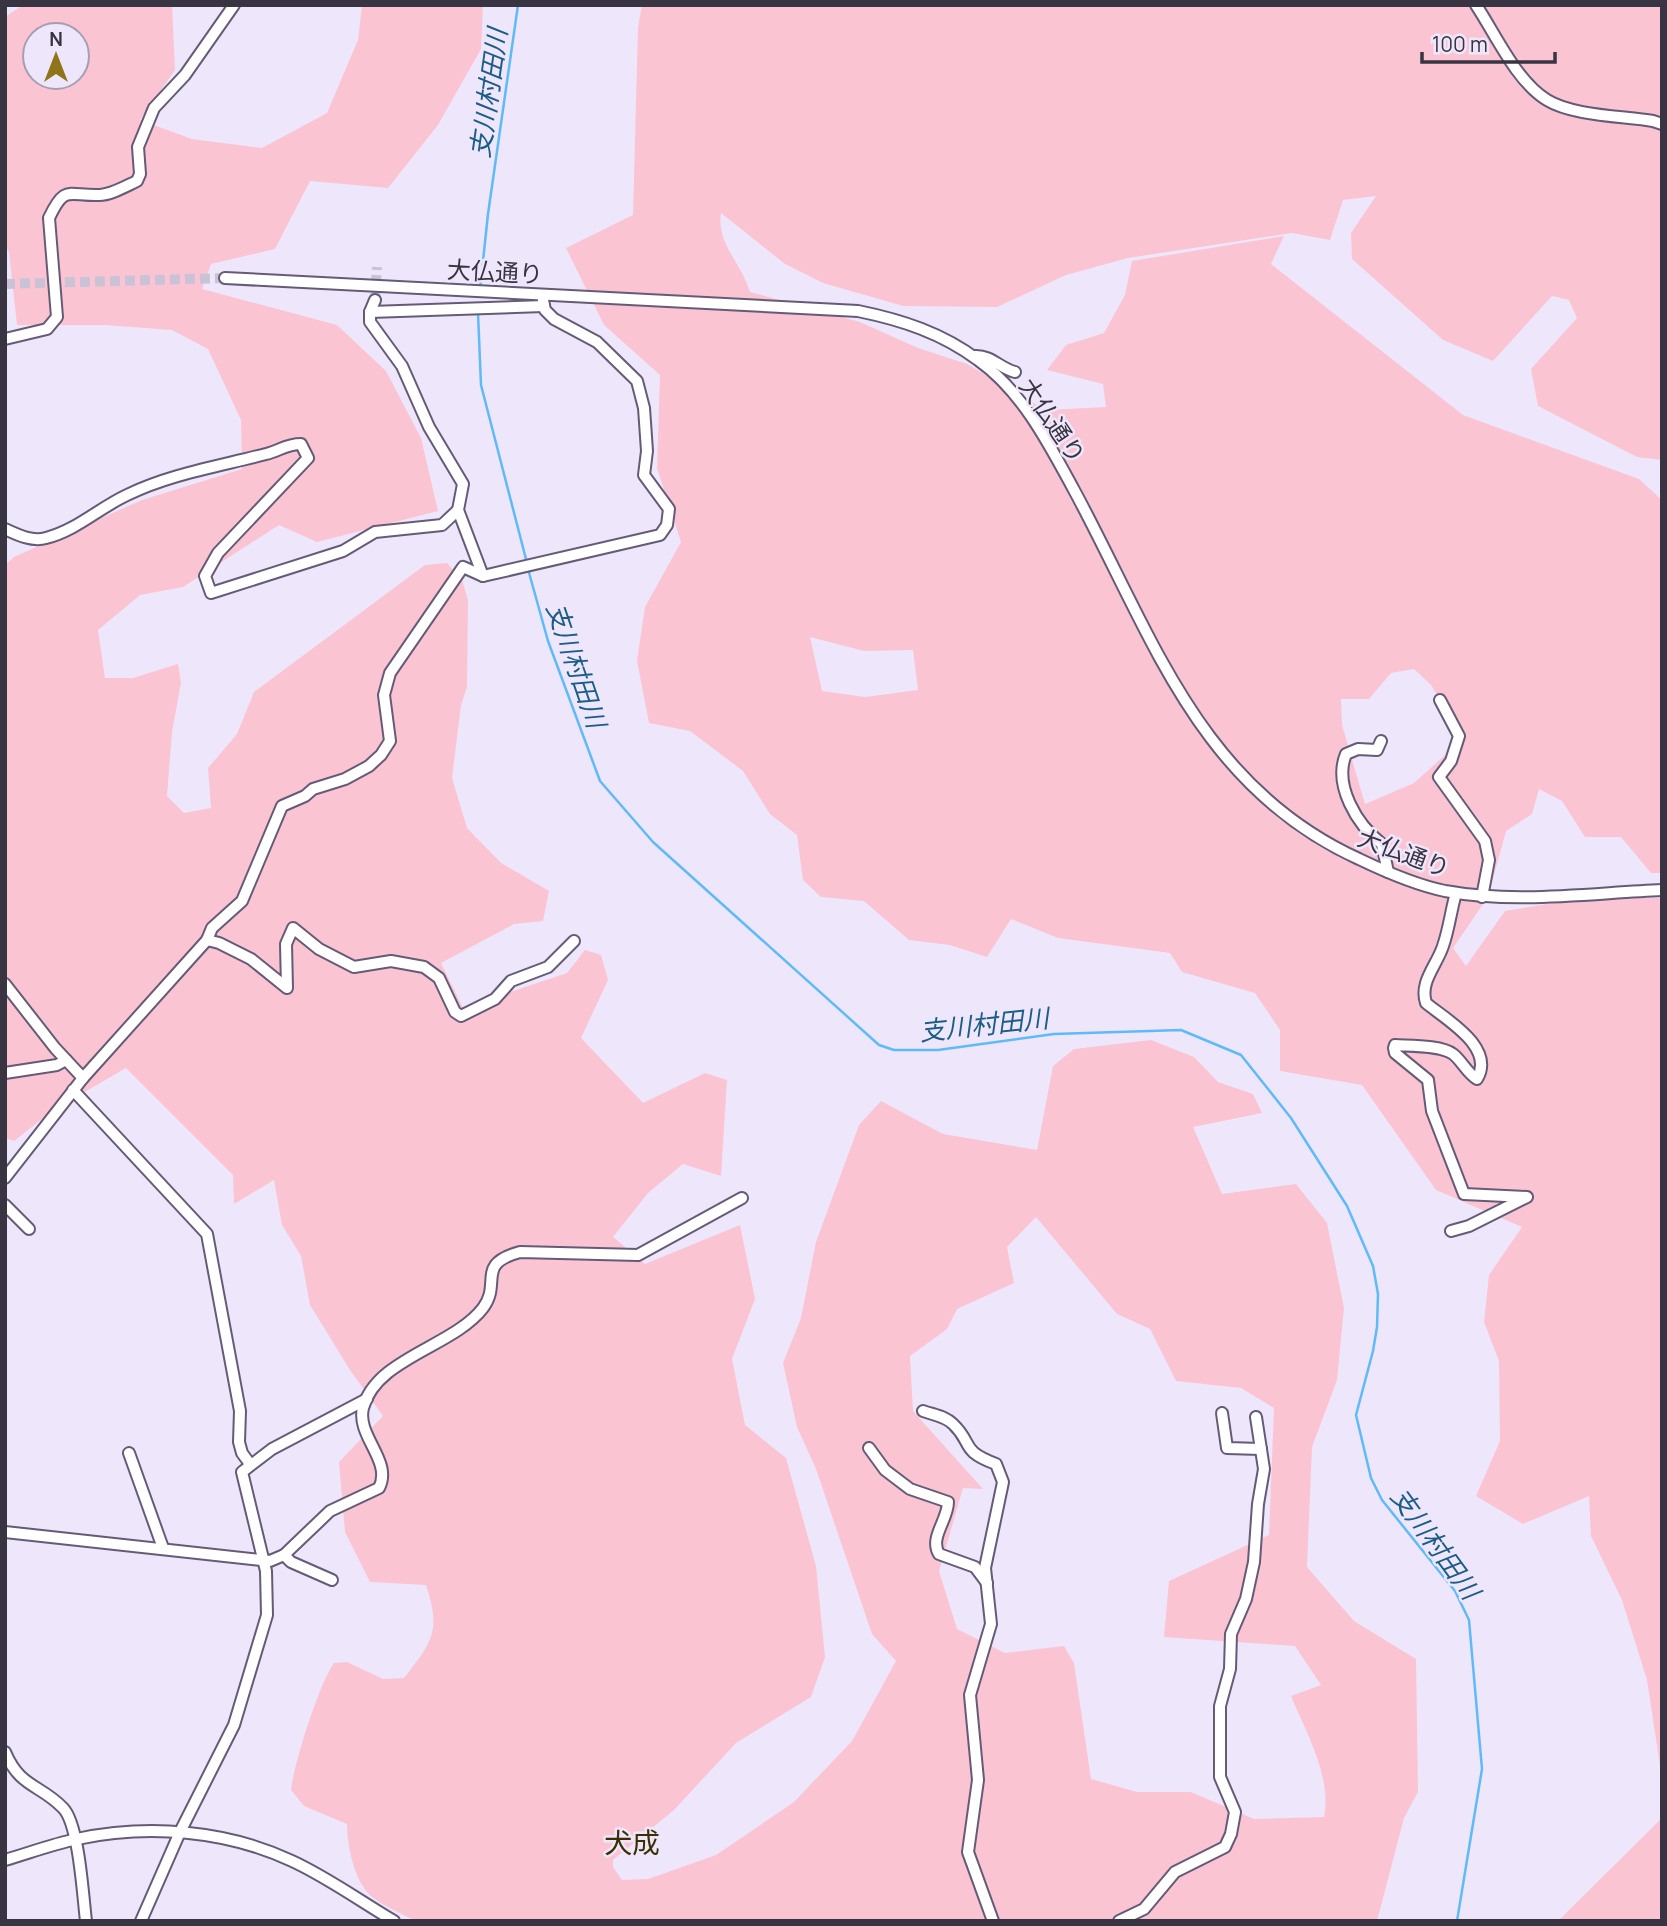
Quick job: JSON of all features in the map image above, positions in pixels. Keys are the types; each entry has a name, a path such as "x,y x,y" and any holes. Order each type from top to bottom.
{"street":[{"path":"5,339 47,329 57,317 49,218 55,206 62,196 72,191 102,196 137,181 140,174 138,147 154,108 185,75 234,5"},
{"path":"1476,5 1522,76 1546,100 1569,109 1662,124"},
{"name":"大仏通り","path":"225,278 496,292 543,300 858,311 894,319 931,332 972,356 1011,391 1045,436 1091,522 1133,611 1193,718 1227,761 1268,801 1324,843 1388,872 1456,892 1482,897 1662,890"},
{"path":"375,300 370,312 370,322 402,366 429,427 463,484 458,510 483,576"},
{"path":"5,1178 83,1078 207,940 212,928 242,901 282,806 322,785 345,779 381,755 390,741 383,695 390,673 463,567 483,576 660,535 669,518 669,509 644,475 644,408 637,381 597,342 554,319 543,300 492,308 370,312"},
{"path":"972,356 981,355 1004,370 1015,372"},
{"path":"5,529 21,536 45,538 80,524 139,489 236,459 268,454 287,444 301,444 308,458 218,553 205,576 211,593 343,551 375,532 442,524 458,510"},
{"path":"1440,699 1459,736 1451,761 1439,777 1485,841 1489,860 1482,897"},
{"path":"1381,741 1377,750 1358,749 1346,754 1342,768 1353,813 1368,833 1382,844 1388,872"},
{"path":"1451,1231 1469,1226 1527,1197 1464,1194 1432,1111 1428,1080 1395,1053 1394,1048 1405,1045 1444,1050 1452,1053 1477,1079 1480,1074 1478,1054 1469,1038 1426,1003 1424,997 1426,982 1443,948 1456,892"},
{"path":"207,940 251,959 287,988 286,944 293,928 319,949 354,967 391,961 424,967 439,978 455,1012 461,1016 495,999 511,981 548,967 574,941"},
{"path":"5,984 83,1078"},
{"path":"5,1073 57,1065 66,1060"},
{"path":"74,1090 207,1234 240,1411 239,1441 242,1453 250,1464"},
{"path":"5,1532 270,1561 284,1555 330,1511 379,1488 383,1470 373,1451 363,1415 367,1399 388,1371 443,1342 476,1317 488,1302 490,1273 495,1264 505,1256 542,1251 638,1255 741,1198"},
{"path":"5,1205 29,1229"},
{"path":"141,1921 180,1832 234,1725 267,1615 266,1571 261,1560 242,1472 272,1449 367,1399"},
{"path":"923,1410 945,1418 956,1426 967,1448 1000,1469 1003,1482 985,1568 991,1624 970,1695 978,1780 968,1852 993,1921"},
{"path":"1222,1413 1227,1448 1261,1450"},
{"path":"1119,1921 1144,1909 1175,1872 1225,1847 1231,1834 1235,1812 1220,1777 1220,1706 1230,1669 1231,1634 1246,1600 1254,1562 1256,1519 1264,1469 1256,1417"},
{"path":"870,1448 885,1470 909,1489 948,1502 946,1522 935,1539 935,1549 939,1554 975,1567 987,1583"},
{"path":"129,1453 163,1548"},
{"path":"284,1555 291,1562 332,1580"},
{"path":"5,1752 20,1779 66,1811 75,1839 86,1921"},
{"path":"5,1860 75,1839 110,1833 180,1832 257,1847 293,1861 394,1921"}],"shaded area":[{"path":"23,5 172,5 175,70 140,120 192,139 262,148 327,113 358,40 362,5 483,5 481,49 438,125 388,188 310,181 275,249 211,264 202,289 337,325 386,371 421,438 438,511 317,542 279,525 183,587 140,595 98,630 105,678 133,678 178,664 181,683 172,732 167,796 184,813 211,808 208,768 237,734 254,692 425,565 447,563 462,580 468,600 467,687 461,705 452,778 467,828 501,863 549,891 543,921 514,924 441,963 463,1008 567,973 585,950 601,955 608,980 581,1038 643,1103 705,1073 727,1080 721,1176 683,1164 648,1193 613,1237 645,1264 740,1225 755,1299 732,1359 745,1425 786,1458 816,1566 825,1657 811,1697 736,1743 674,1810 613,1860 613,1867 622,1880 648,1879 716,1855 794,1802 852,1741 896,1661 872,1634 816,1469 797,1427 783,1363 801,1318 816,1242 859,1125 881,1101 943,1134 1037,1150 1053,1066 1074,1049 1151,1040 1194,1057 1218,1082 1253,1094 1262,1113 1193,1127 1222,1194 1296,1184 1327,1223 1344,1308 1337,1380 1312,1447 1307,1567 1354,1621 1416,1659 1418,1792 1404,1818 1377,1921 415,1921 381,1903 365,1889 353,1862 347,1824 304,1806 291,1790 297,1762 321,1688 334,1663 347,1662 383,1679 404,1678 428,1644 432,1635 433,1614 426,1585 370,1582 345,1532 339,1462 383,1416 350,1370 310,1305 301,1256 282,1225 274,1180 234,1204 233,1175 126,1068 52,1111 14,1141 5,1138 5,565 14,557 142,500 242,469 241,420 208,349 172,330 105,325 17,325 9,252 5,245 5,17","holes":["1036,1217 1117,1314 1150,1329 1176,1381 1241,1388 1274,1408 1269,1535 1169,1581 1164,1637 1295,1646 1321,1685 1291,1696 1321,1771 1324,1817 1254,1819 1191,1792 1137,1792 1091,1779 1074,1663 1064,1646 1005,1653 957,1629 939,1571 963,1488 983,1489 913,1411 910,1356 947,1329 957,1309 1014,1283 1007,1247"]},
{"path":"642,5 1662,5 1662,460 1637,457 1538,406 1531,369 1577,318 1569,300 1552,296 1493,361 1443,340 1352,259 1351,233 1376,196 1343,200 1330,240 1292,233 1128,258 1066,275 997,307 903,306 823,283 785,264 721,213 720,224 722,234 750,292 860,322 918,348 967,364 1046,410 1106,407 1103,384 1047,370 1066,345 1104,333 1125,295 1132,261 1284,236 1271,264 1463,415 1639,479 1662,500 1662,873 1651,873 1621,837 1585,837 1562,801 1539,789 1532,814 1506,831 1488,897 1453,948 1466,966 1505,911 1583,898 1662,898 1662,1779 1647,1680 1622,1600 1591,1536 1589,1496 1523,1524 1476,1496 1500,1441 1499,1361 1484,1322 1489,1275 1522,1227 1436,1190 1362,1085 1280,1071 1280,1030 1255,993 1182,972 1170,953 1058,938 1011,919 987,957 950,945 909,940 864,901 821,897 803,880 797,835 770,814 743,771 690,731 649,723 637,661 645,607 681,542 657,468 660,375 604,325 566,248 633,215 638,27","holes":["810,637 864,651 913,650 918,690 865,697 822,691","1414,669 1431,685 1464,738 1414,783 1365,804 1342,725 1341,699 1369,699 1391,673"]},
{"path":"1662,1818 1662,1921 1558,1921"}],"waterway":[{"name":"支川村田川","path":"480,289 518,5"},
{"name":"支川村田川","path":"478,313 481,385 527,563"},
{"name":"支川村田川","path":"528,569 548,641 600,781 653,842 879,1045 894,1050 938,1050 1054,1034 1181,1030 1241,1055 1291,1118 1347,1206 1373,1266 1378,1294 1377,1327 1356,1415 1371,1478 1382,1500 1455,1591 1469,1620 1482,1769 1457,1921"}],"tunnel":[{"path":"375,300 377,267"},
{"path":"5,284 225,278"}],"district":[{"name":"犬成","path":"632,1842"}]}
